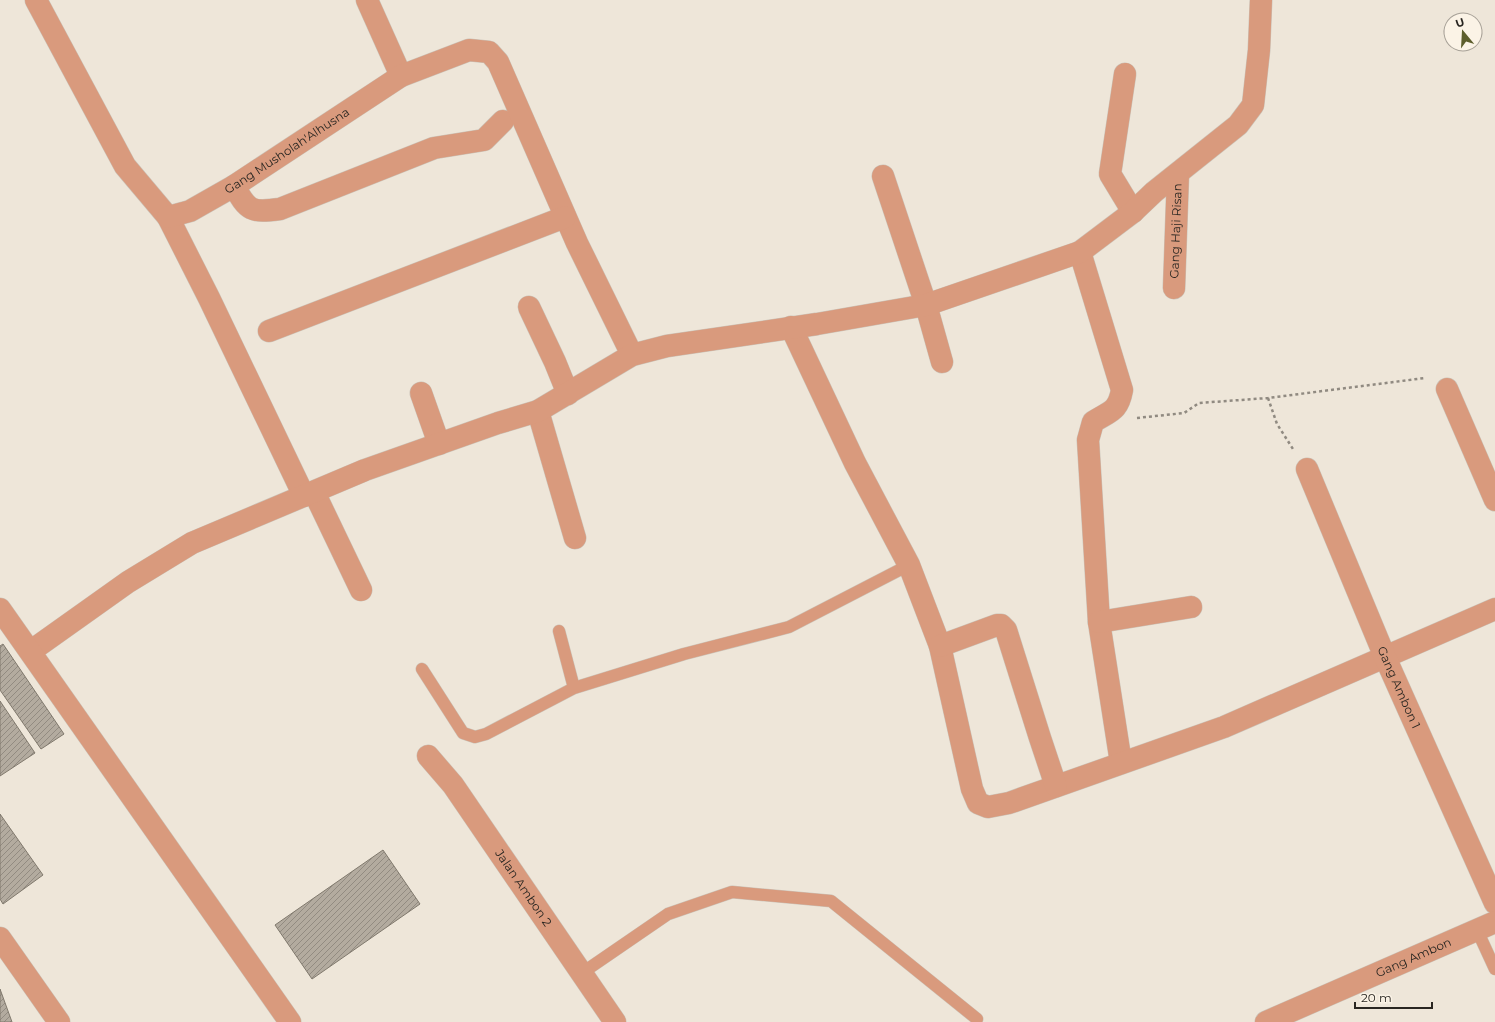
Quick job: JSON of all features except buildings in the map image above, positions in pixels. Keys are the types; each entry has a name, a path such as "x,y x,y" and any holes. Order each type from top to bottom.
{"street":[{"path":"36,0 125,166 168,218 309,494 361,590"},
{"path":"367,0 402,76"},
{"path":"31,651 128,582 192,543 365,470 538,411 632,355 667,346 926,305 1080,252 1134,212 1154,192 1238,125 1253,105 1259,50 1261,0"},
{"name":"Gang Musholah'Alhusna","path":"168,218 190,212 234,186 402,76 469,50 489,52 498,62 565,217 632,355"},
{"path":"1125,74 1110,174 1134,212"},
{"path":"234,186 244,204 258,212 280,209 434,148 484,140 503,121"},
{"name":"Gang Haji Risan","path":"1174,288 1178,174"},
{"path":"883,176 926,305 942,362"},
{"path":"268,331 565,217"},
{"path":"1080,252 1122,390 1120,401 1115,410 1093,422 1088,440 1099,622 1121,763"},
{"path":"529,307 556,362 568,394"},
{"path":"791,327 855,463 910,565 940,646 972,789 978,803 988,807 1009,803 1224,727 1495,609"},
{"path":"1447,389 1495,500"},
{"path":"421,393 439,444"},
{"path":"538,411 575,538"},
{"name":"Gang Ambon 1","path":"1307,469 1385,657 1495,903"},
{"path":"1099,622 1191,607"},
{"path":"0,609 31,651 290,1022"},
{"path":"940,646 997,625 1001,625 1006,630 1056,786"},
{"name":"Jalan Ambon 2","path":"428,756 453,785 615,1022"},
{"name":"Gang Ambon","path":"1266,1022 1486,926"},
{"path":"0,938 59,1022"}],"lane":[{"path":"422,669 463,733 475,737 486,734 574,688 684,654 789,627 910,565"},
{"path":"559,631 574,688"},
{"path":"582,973 668,914 732,892 831,901 977,1019"},
{"path":"1486,926 1495,969"}],"path":[{"path":"1131,418 1184,413 1199,403 1268,398 1423,377 1435,380 1447,389"},
{"path":"1268,398 1277,424 1307,469"}]}
